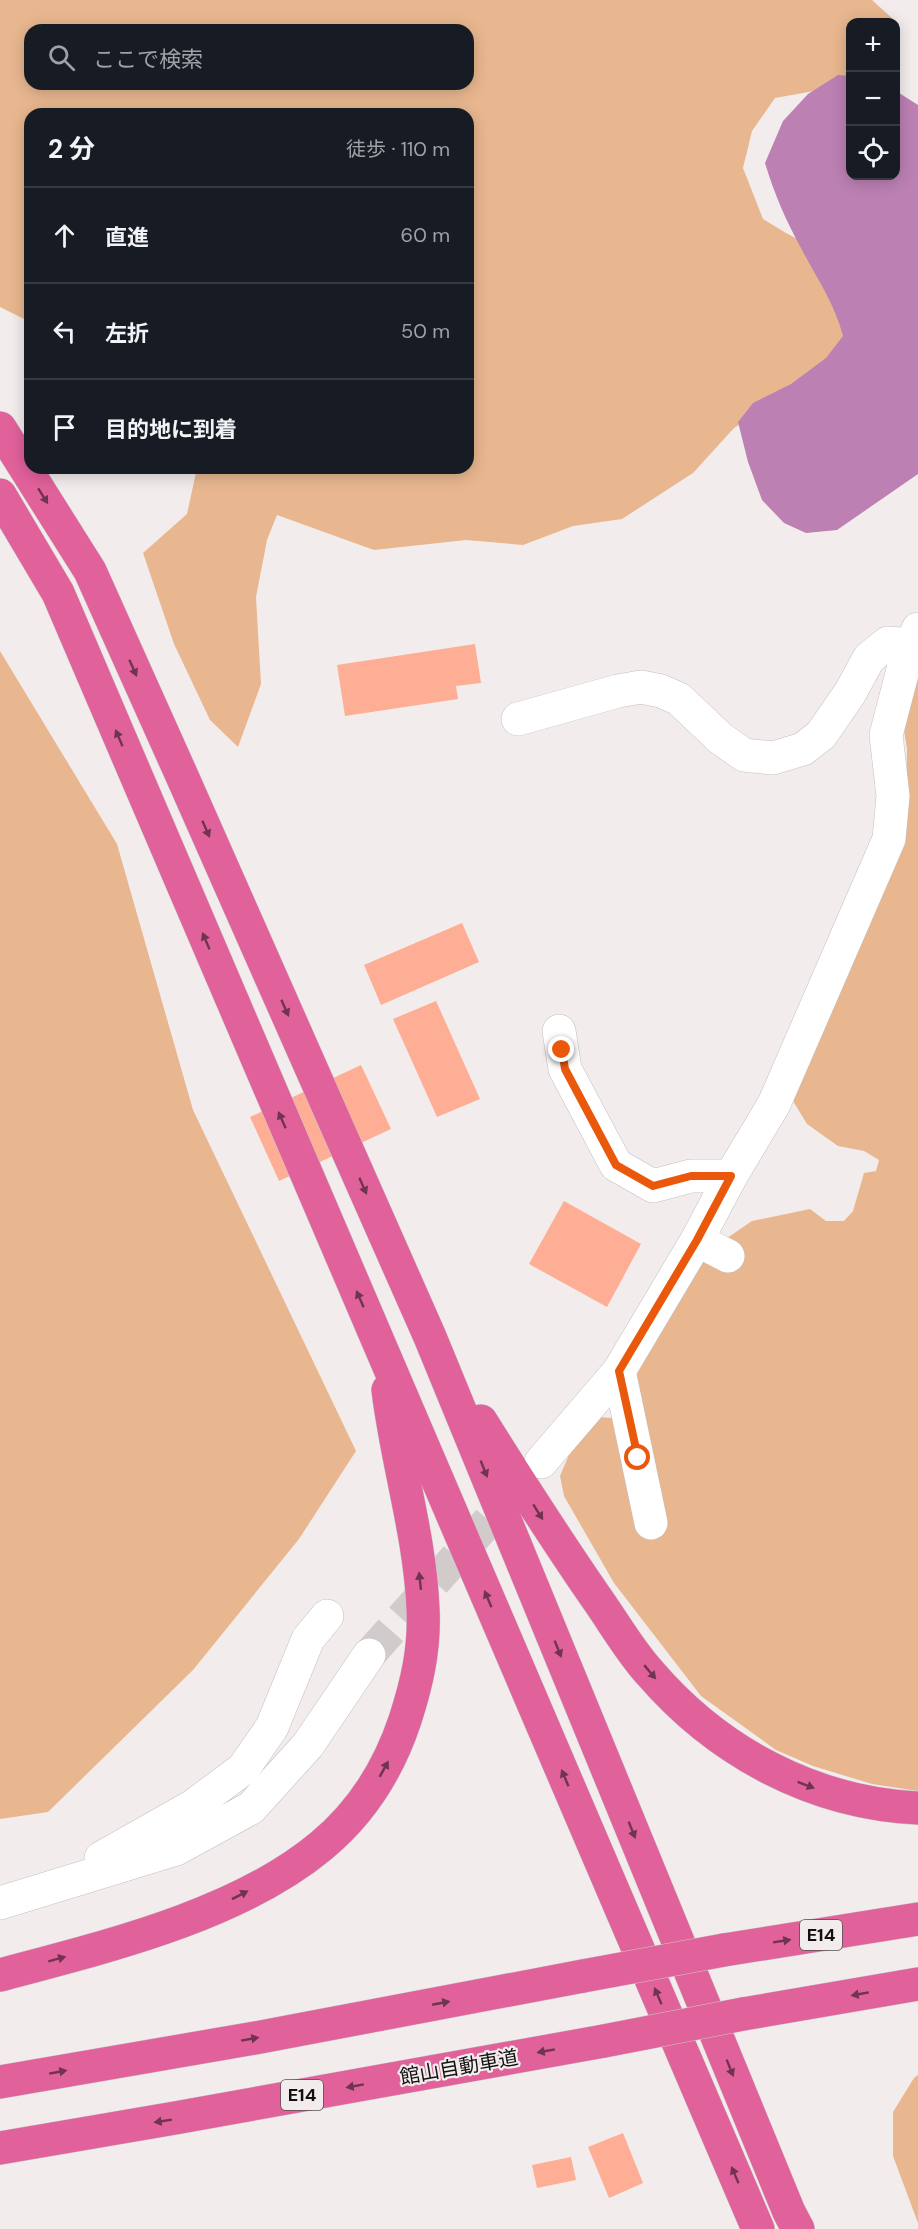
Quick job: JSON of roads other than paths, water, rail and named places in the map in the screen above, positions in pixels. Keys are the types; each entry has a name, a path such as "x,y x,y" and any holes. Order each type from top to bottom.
{"highway":[{"path":"0,428 24,466"},
{"path":"29,474 90,571 430,1337 798,2229"},
{"path":"0,495 58,593 758,2229"},
{"path":"430,1337 548,1529 649,1673 684,1708 724,1742 765,1767 811,1787 874,1803 918,1808"},
{"path":"0,1975 108,1946 218,1907 273,1878 321,1847 344,1825 373,1788 396,1745 415,1692 421,1660 423,1609 416,1537 393,1433 384,1353"},
{"name":"E14","path":"0,2082 255,2038 724,1950 918,1919"},
{"name":"館山自動車道","path":"0,2148 916,1985"}],"street":[{"path":"518,719 618,691 641,687 661,691 679,699 720,738 744,755 773,758 802,749 821,735 850,693 869,658 888,643 915,637"},
{"path":"541,1462 619,1371 774,1104 889,839 893,796 886,735 904,666 915,637"},
{"path":"559,1031 565,1069 616,1165 653,1186 691,1176 731,1176"},
{"path":"697,1240 728,1256"},
{"path":"619,1371 651,1523"},
{"path":"45,1890 193,1806 243,1769 272,1727 308,1639 327,1616"},
{"path":"0,1903 176,1849 251,1808 309,1745 369,1655"}],"tunnel":[{"path":"369,1655 518,1488"}]}
